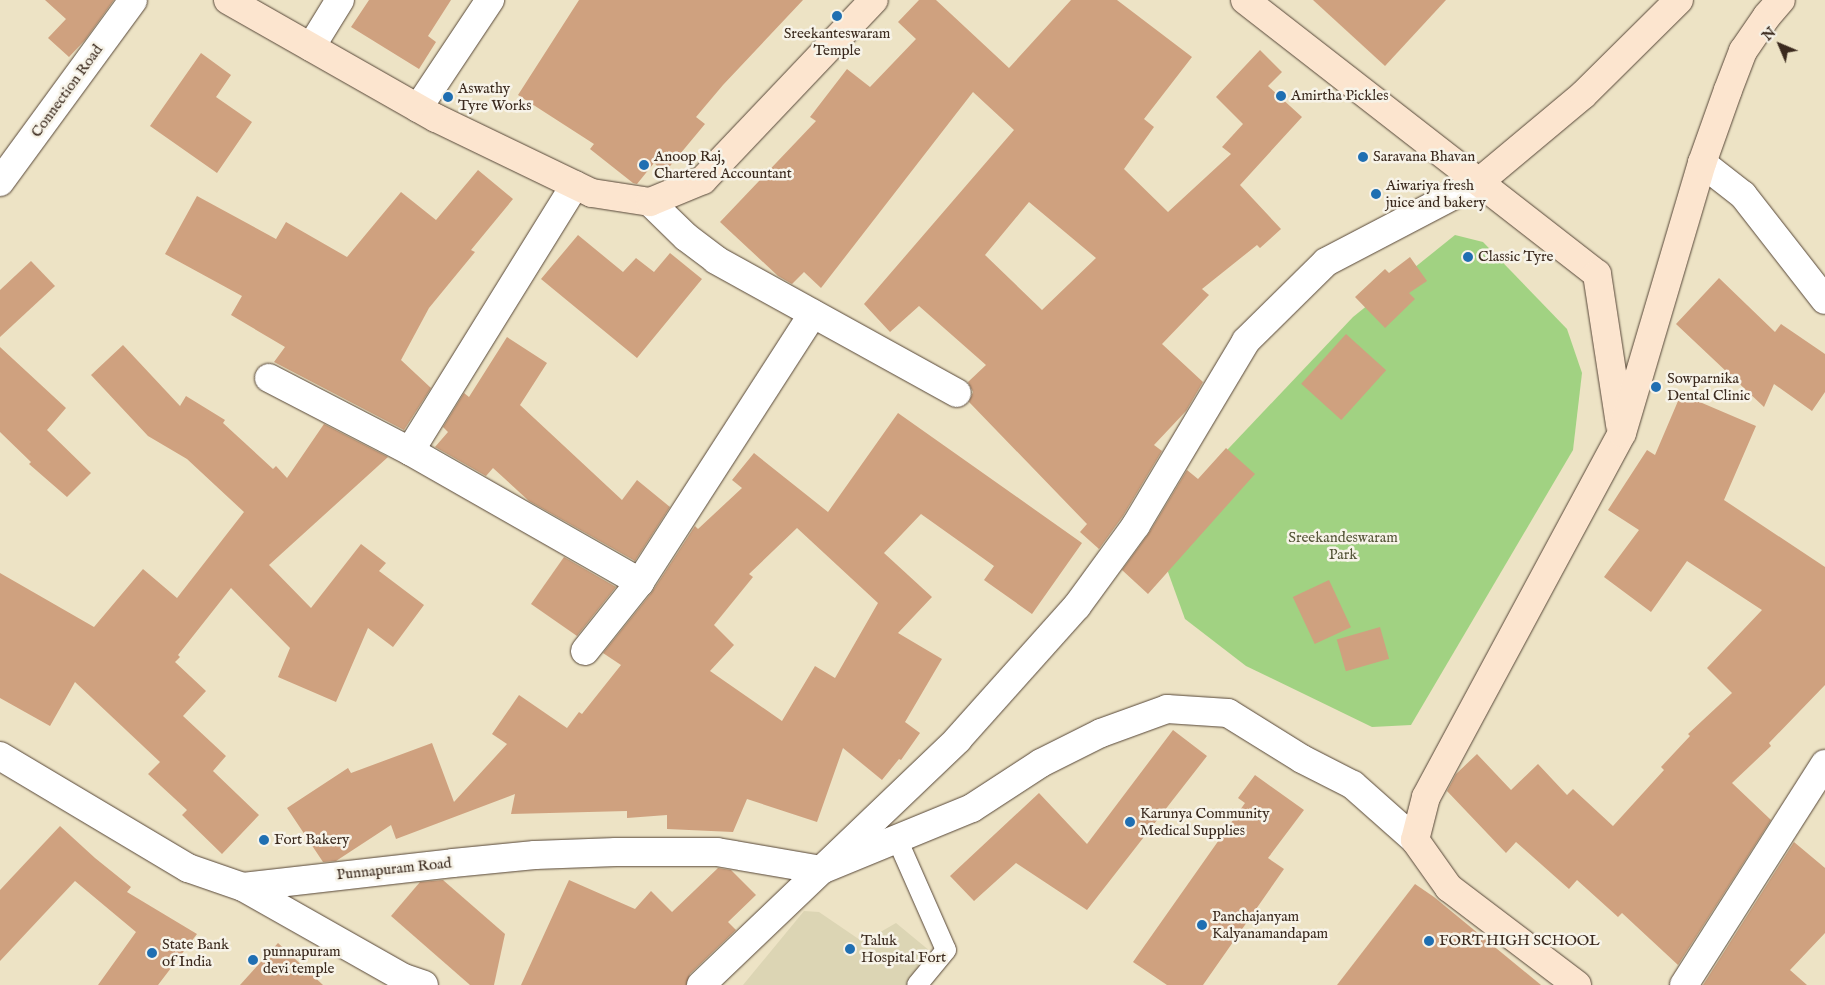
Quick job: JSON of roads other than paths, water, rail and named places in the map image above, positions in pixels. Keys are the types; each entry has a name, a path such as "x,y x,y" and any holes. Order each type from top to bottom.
{"main road":[{"path":"228,0 436,118 575,185 592,193 650,202 702,180 874,0"},
{"path":"1246,0 1597,274 1622,433"},
{"path":"1479,182 1582,95 1679,0"},
{"path":"1577,985 1449,888 1415,840 1426,797 1622,433 1702,163 1744,51 1767,16 1781,0"}],"street":[{"name":"Connection Road","path":"0,182 134,0"},
{"path":"311,47 340,0"},
{"path":"418,108 490,0"},
{"path":"1702,163 1743,195 1825,300"},
{"path":"701,985 958,739 1077,606 1136,526 1246,341 1326,262 1479,182"},
{"path":"410,451 575,185"},
{"path":"650,202 679,231 716,260 957,393"},
{"path":"585,651 640,582 813,314"},
{"path":"269,378 410,451 640,582"},
{"path":"821,870 972,808 1041,763 1101,733 1167,709 1228,713 1302,760 1353,785 1415,840"},
{"name":"Punnapuram Road","path":"0,756 188,868 243,887 453,862 616,852 717,852 821,870"},
{"path":"1684,985 1825,764"},
{"path":"243,887 404,978 424,985"}],"lane":[{"path":"897,839 946,950 917,985"}],"place":[{"name":"Sreekanteswaram Temple","path":"837,16"},
{"name":"Amirtha Pickles","path":"1281,96"},
{"name":"Aswathy Tyre Works","path":"448,97"},
{"name":"Saravana Bhavan","path":"1363,157"},
{"name":"Anoop Raj, Chartered Accountant","path":"644,165"},
{"name":"Aiwariya fresh juice and bakery","path":"1376,194"},
{"name":"Classic Tyre","path":"1468,257"},
{"name":"Sowparnika Dental Clinic","path":"1656,387"},
{"name":"Karunya Community Medical Supplies","path":"1130,822"},
{"name":"Fort Bakery","path":"264,840"},
{"name":"Panchajanyam Kalyanamandapam","path":"1202,925"},
{"name":"FORT HIGH SCHOOL","path":"1429,941"},
{"name":"Taluk Hospital Fort","path":"850,949"},
{"name":"State Bank of India","path":"152,953"},
{"name":"punnapuram devi temple","path":"253,960"}],"park label":[{"name":"Sreekandeswaram Park","path":"1343,546"}]}
